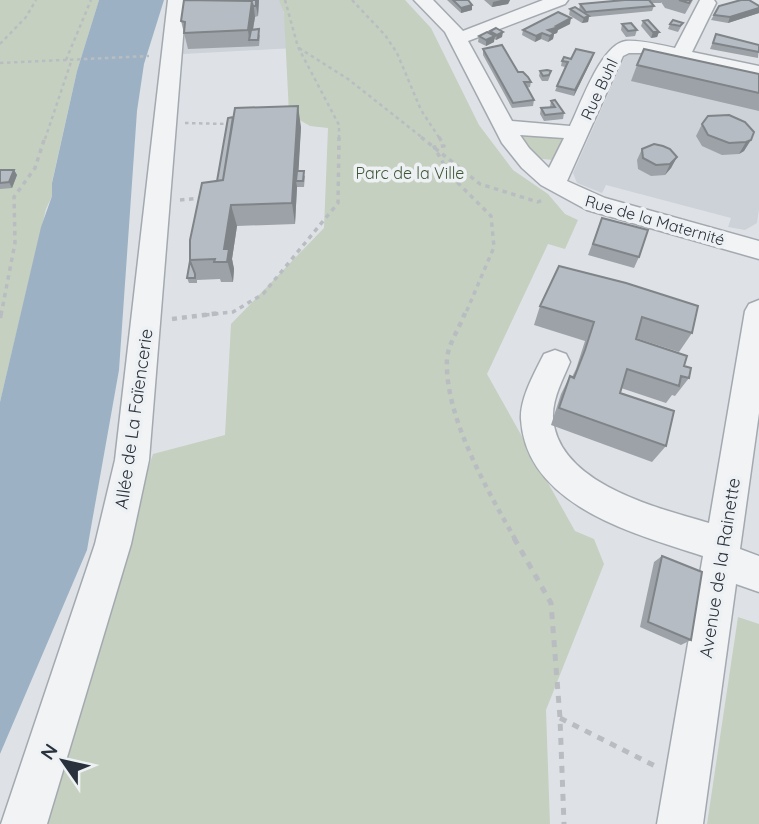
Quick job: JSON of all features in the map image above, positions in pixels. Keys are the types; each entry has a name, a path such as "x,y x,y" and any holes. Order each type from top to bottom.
{"street":[{"name":"Allée de La Faïencerie","path":"24,824 119,521 132,460 177,0"},
{"path":"423,0 449,25 458,39 519,152 560,188"},
{"path":"458,39 559,0"},
{"path":"681,55 709,1"},
{"name":"Rue Buhl","path":"560,188 579,132 617,50 636,46 759,72"},
{"path":"504,127 579,132"},
{"name":"Rue de la Maternité","path":"560,188 596,204 759,250"},
{"name":"Avenue de la Rainette","path":"680,824 759,312"},
{"path":"555,362 537,418 539,435 562,472 576,486 611,507 722,553 759,574"}],"path":[{"path":"0,44 26,17 36,0"},
{"path":"66,60 91,0"},
{"path":"147,322 233,313 263,294 338,203 339,125 298,47 285,0"},
{"path":"352,0 397,53 421,110 444,146 434,147"},
{"path":"298,47 348,79 480,184 537,202 560,188"},
{"path":"0,63 151,56"},
{"path":"0,318 15,257 18,217 14,197 35,168 75,59"},
{"path":"167,123 229,124 227,137"},
{"path":"434,147 450,175 491,216 494,247 447,356 450,394 480,477 551,603 560,718 564,824"},
{"path":"159,202 214,198"},
{"path":"560,718 687,782"}],"shaded area":[{"path":"185,0 280,0 294,48 183,54"},
{"path":"632,52 759,78 757,223 745,230 728,227 731,218 606,185 602,193 577,183 573,173 625,56"}],"green space":[{"path":"0,0 99,0 77,71 52,182 52,196 46,209 0,402"},
{"name":"Parc de la Ville","path":"279,0 405,0 431,28 479,125 513,170 548,194 565,214 578,220 565,249 548,244 487,374 575,531 594,539 604,564 546,710 550,824 37,824 68,712 153,454 225,435 231,324 324,228 328,128 310,126 289,114 284,13"},
{"path":"519,136 562,137 568,141 553,160 533,158"},
{"path":"738,617 759,624 759,824 707,824"}],"water":[{"path":"99,0 164,0 144,64 137,111 119,370 87,550 0,754 0,402 41,227 52,196 52,183 77,71"}],"building":[{"path":"184,0 252,1 248,30 184,33 185,22 181,21"},
{"path":"453,0 468,0 472,5 461,8"},
{"path":"649,0 654,6 586,12 580,4"},
{"path":"749,0 759,8 730,17 714,15 719,6"},
{"path":"575,7 589,16 584,18 570,9"},
{"path":"558,12 571,18 556,26 559,27 548,30 554,33 550,36 542,33 536,36 523,30"},
{"path":"648,20 659,32 653,32 643,21"},
{"path":"673,20 683,23 680,26 670,24"},
{"path":"631,23 637,30 628,31 622,24"},
{"path":"496,28 503,32 497,35 490,31"},
{"path":"259,29 258,40 249,40 251,30"},
{"path":"487,32 495,36 486,40 479,36"},
{"path":"716,34 759,45 759,52 713,43"},
{"path":"502,45 518,72 523,72 531,82 524,82 534,100 513,103 483,49"},
{"path":"576,49 594,53 575,90 557,86 568,62 562,61 564,57 571,59"},
{"path":"644,49 759,74 759,93 637,65"},
{"path":"540,71 551,71 549,75 543,76"},
{"path":"555,100 564,113 545,115 541,108 555,107 551,101"},
{"path":"298,106 292,203 231,205 224,249 229,249 227,262 214,262 215,259 190,260 190,240 202,183 223,180 235,108"},
{"path":"729,115 745,122 754,132 751,140 729,143 708,135 702,124 708,116"},
{"path":"233,117 223,180 217,181 228,118"},
{"path":"654,144 670,149 677,157 670,164 656,165 643,158 642,149"},
{"path":"0,170 14,170 9,182 0,183"},
{"path":"297,171 304,171 303,181 296,181"},
{"path":"602,218 648,230 639,257 593,244"},
{"path":"190,261 195,274 195,278 187,278"},
{"path":"559,266 626,283 698,306 692,333 642,317 636,339 687,356 684,366 691,368 689,378 681,376 679,386 627,369 620,393 674,411 666,446 559,408 570,376 574,378 594,322 540,306"},
{"path":"662,556 702,572 691,640 648,622"}]}
